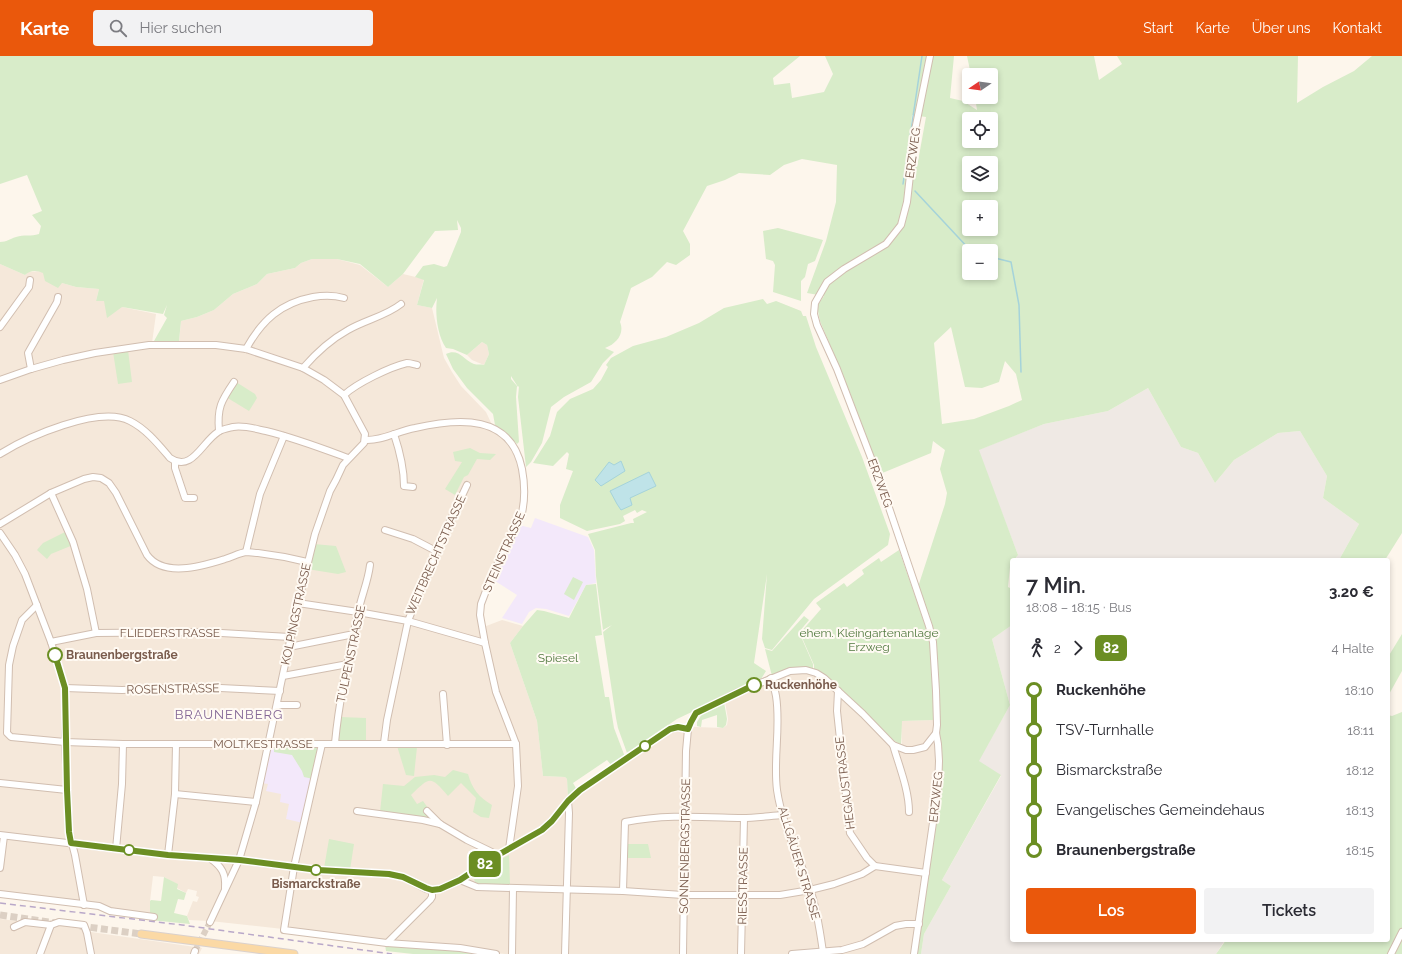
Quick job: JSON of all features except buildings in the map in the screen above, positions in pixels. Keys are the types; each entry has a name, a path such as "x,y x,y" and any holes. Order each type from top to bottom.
{"main road":[{"path":"141,934 294,954"}],"street":[{"name":"ERZWEG","path":"914,954 938,788 939,756 936,733 933,642 929,626 881,484 837,369 817,325 814,314 815,303 827,282 844,269 886,244 901,225 906,202 915,130 930,56"},
{"path":"0,327 29,287 30,280"},
{"path":"246,349 254,335 268,319 283,307 300,300 318,296 336,295 344,298"},
{"path":"31,369 28,353 57,302 58,297"},
{"path":"302,368 325,345 347,330 393,310 401,304"},
{"path":"0,380 63,360 95,353 149,345 208,345 246,349 302,368 324,380 344,395 365,434 365,440 374,440 394,434 404,468 404,486 413,487"},
{"path":"344,395 364,381 378,375 409,363 416,365"},
{"path":"219,431 219,408 234,382"},
{"path":"0,454 34,436 60,426 103,417 115,417 128,420 141,427 175,462 185,463 219,431 233,427 249,427 284,436 309,443 348,458"},
{"name":"STEINSTRASSE","path":"394,434 414,428 452,422 478,424 493,427 510,440 518,451 523,472 524,503 521,517 492,576 481,604 480,615 496,692 516,744 518,786 509,849"},
{"path":"246,552 260,494 284,436"},
{"name":"KOLPINGSTRASSE","path":"210,922 240,860 256,802 290,638 307,562 315,534 330,491 343,465 348,458 361,447 365,440"},
{"path":"175,462 175,468 186,498 194,498"},
{"path":"0,524 52,493 84,479 93,477 101,478 109,483 116,493 147,555 159,566 169,568 192,567 216,562 246,552 277,555 307,562"},
{"name":"WEITBRECHTSTRASSE","path":"384,743 386,720 408,621 436,550 467,485"},
{"path":"52,493 73,542 87,589 96,633"},
{"path":"384,530 413,539 436,550"},
{"path":"0,533 18,561 37,605 65,688 65,742 69,832 75,855 84,905"},
{"name":"TULPENSTRASSE","path":"335,743 358,612 369,575 370,565"},
{"path":"298,603 408,621 485,643"},
{"name":"MOLTKESTRASSE","path":"37,605 22,620 13,646 9,665 7,733 11,737 65,742 122,744 516,744"},
{"name":"FLIEDERSTRASSE","path":"50,642 96,633 204,632 290,638"},
{"path":"289,647 354,634"},
{"path":"283,676 348,664"},
{"path":"0,868 2,835 168,855 240,860 318,870 397,875 432,890 440,889 460,880 498,855 542,830 580,790 670,729 678,727 688,729 696,713 771,678 790,671 806,670 816,673 824,678 893,745 900,748 913,750 925,747 936,733"},
{"name":"ALLGÄUER STRASSE","path":"771,678 776,695 776,772 778,790 783,815 810,890 818,922 823,952"},
{"name":"ROSENSTRASSE","path":"65,688 122,690 200,687 280,691"},
{"name":"HEGAUSTRASSE","path":"838,691 837,711 850,834 867,858 875,866"},
{"path":"443,694 447,745"},
{"path":"277,705 296,705"},
{"name":"SONNENBERGSTRASSE","path":"683,954 683,895 688,729"},
{"path":"116,849 122,784 122,744"},
{"path":"168,855 175,794 176,744"},
{"path":"322,744 294,867 284,930 387,943 460,948 496,954"},
{"path":"893,745 909,805 908,812"},
{"path":"0,783 67,790"},
{"path":"175,794 256,802"},
{"path":"565,954 569,814 568,801"},
{"path":"357,811 418,819 440,824"},
{"path":"427,811 440,824 466,840 498,855"},
{"path":"623,891 625,822 685,816 744,818 783,815"},
{"name":"RIESSTRASSE","path":"741,954 744,818"},
{"path":"209,858 218,864 225,872 225,891"},
{"path":"460,880 477,887 742,896 780,895 810,890 834,884 862,874 875,866 926,874"},
{"path":"512,954 513,888"},
{"path":"387,943 430,900 432,897 432,890"},
{"path":"0,894 99,906 110,911 154,917"},
{"path":"14,928 25,922 51,925 59,922 84,925 91,954"},
{"path":"792,954 842,950 863,944 895,926 919,924"},
{"path":"40,954 51,925"},
{"path":"1391,954 1402,932"}],"shaded area":[{"path":"312,259 337,259 360,265 388,287 403,274 424,279 417,305 432,308 444,358 461,386 486,412 493,427 509,441 526,472 525,508 479,604 481,628 502,620 523,626 510,643 537,721 543,776 565,777 567,779 568,797 669,726 723,728 727,725 728,719 725,702 759,685 790,673 810,672 820,677 862,716 891,746 913,752 935,737 936,802 914,954 505,954 386,942 210,921 189,920 187,916 193,901 197,902 199,897 196,896 197,891 188,889 186,893 177,888 177,884 164,877 153,876 150,915 0,893 0,264 25,275 28,272 41,271 62,283 76,287 99,289 96,301 104,301 122,307 156,314 152,343 179,342 181,321 197,317 214,310 233,294 257,284 267,274 295,268 301,263"},
{"path":"482,342 487,345 489,354 484,365 472,360 467,355"},
{"path":"1148,388 1181,447 1198,453 1215,483 1234,460 1278,433 1300,431 1327,476 1323,498 1359,524 1340,558 1016,558 1018,555 978,450 1044,424 1108,411"},
{"path":"535,518 588,537 594,550 596,583 586,585 569,616 546,609 536,608 529,612 522,624 502,618 517,595 492,579 519,525 531,528"},
{"path":"1010,626 1010,705 992,639"},
{"path":"1010,705 1010,942 1224,942 1216,954 921,954 924,934 951,886 942,880 1001,776 978,761"},
{"path":"934,720 934,732 924,745 912,749 902,747 901,721"},
{"path":"320,746 303,823 286,819 289,804 280,802 281,794 266,791 268,784 262,783 269,747"},
{"path":"0,919 51,925 84,925 91,932 202,948 199,954 0,954"}],"green space":[{"path":"0,56 800,56 773,78 774,85 790,83 792,98 824,92 833,74 825,56 954,56 950,98 962,101 962,104 968,104 977,110 976,104 998,104 998,68 970,68 967,56 1094,56 1099,80 1122,64 1117,56 1298,56 1297,103 1323,87 1354,71 1372,56 1402,56 1402,533 1386,558 1340,558 1359,524 1323,498 1327,476 1300,431 1278,433 1234,460 1215,483 1198,453 1181,447 1148,388 1108,411 1044,424 979,450 1018,555 1016,558 1010,558 1008,587 1010,588 1010,626 992,639 1010,705 979,761 1001,775 942,880 951,886 924,934 921,954 914,954 917,928 921,928 939,803 941,761 937,659 918,587 945,504 947,493 940,469 945,450 933,441 931,453 880,474 850,393 820,321 817,306 824,296 807,293 826,241 836,202 837,165 802,159 784,165 770,175 739,173 725,180 707,186 683,231 690,244 690,255 676,265 667,262 652,277 631,288 620,322 620,334 613,344 605,348 614,352 603,363 591,382 564,397 551,407 542,443 531,462 526,467 518,397 519,386 518,387 511,376 511,379 517,386 516,397 519,442 517,444 495,425 493,414 467,388 453,369 446,354 454,352 458,353 474,364 484,365 489,354 487,345 482,342 467,355 453,349 446,348 437,324 437,298 432,308 417,305 424,280 415,277 423,266 434,264 444,267 447,266 461,232 461,228 457,220 458,230 435,231 403,274 388,287 360,264 337,259 312,259 301,263 295,268 267,274 257,284 233,294 214,310 197,317 181,321 179,341 154,341 167,318 164,315 167,305 163,314 122,307 107,318 104,301 96,301 99,289 76,287 62,283 58,288 45,281 43,273 41,272 31,271 25,275 0,264 0,242 19,236 39,234 41,226 32,215 42,211 27,175 0,184","holes":["912,115 926,117 917,167 908,158","951,327 965,387 982,388 999,382 1005,361 1016,374 1022,400 974,419 942,424 934,343"]},
{"path":"778,228 823,240 815,261 808,264 805,277 801,281 801,301 773,292 775,265 773,261 766,259 763,231"},
{"path":"763,299 767,304 776,301 801,311 803,316 806,316 816,347 862,457 890,534 888,545 814,599 772,650 765,648 762,639 767,574 754,663 766,671 761,679 677,719 627,753 616,718 603,632 612,625 603,630 596,576 595,550 588,534 634,523 633,519 647,512 642,510 637,513 635,510 623,516 625,521 620,524 587,531 560,518 560,505 573,471 566,469 569,454 567,452 553,466 533,463 550,436 557,412 570,399 593,389 601,380 608,367 606,365 611,358 633,346 666,337 699,323 724,308"},
{"path":"128,350 132,382 118,384 113,352"},
{"path":"236,382 255,394 257,398 249,411 226,397"},
{"path":"470,448 480,453 496,454 490,460 477,459 468,475 464,477 455,495 445,489 462,462 455,461 453,452"},
{"path":"67,531 73,545 51,554 47,559 37,550 43,543"},
{"path":"314,544 336,546 346,572 338,574 307,569"},
{"name":"ehem. Kleingartenanlage Erzweg","path":"899,550 931,642 934,720 902,721 901,745 884,734 814,670 814,665 800,633 821,609 816,603 844,583 847,587 864,574 862,570 879,558 881,562"},
{"path":"573,577 583,582 574,600 564,594"},
{"name":"Spiesel","path":"596,584 602,635 595,636 605,697 609,697 614,728 625,757 612,766 607,760 573,783 577,790 568,798 567,779 565,777 543,776 537,721 510,643 537,610 569,618 586,585"},
{"path":"804,616 809,620 799,632 813,664 813,669 804,667 798,668 772,676 765,649 772,651"},
{"path":"1402,634 1402,671 1390,692 1390,654"},
{"path":"724,702 727,719 726,725 723,728 717,727 717,715 702,720 701,727 697,726 697,722 702,714"},
{"path":"1402,712 1402,954 1216,954 1225,942 1390,942 1390,716"},
{"path":"340,717 366,718 366,742 337,742"},
{"path":"320,746 313,779 304,777 292,755 274,752 274,747"},
{"path":"397,746 417,747 414,776 406,775"},
{"path":"453,770 468,774 477,792 483,799 492,805 489,818 481,817 473,812 476,798 461,783 448,796 437,784 430,781 426,782 411,795 417,804 423,801 428,808 424,812 434,821 380,812 383,784 404,786 415,777 434,775 445,777"},
{"path":"329,839 354,844 350,870 324,868"},
{"path":"627,844 648,844 651,858 626,858"},
{"path":"509,855 510,885 479,884 475,882 474,879 479,871"},
{"path":"164,877 178,884 177,889 186,893 184,900 178,899 174,913 187,916 190,924 150,920 150,901 161,901"},
{"path":"385,944 459,949 488,954 413,954 386,951"}],"water":[{"path":"621,461 625,471 601,486 595,480 609,462 614,465"},
{"path":"649,472 656,486 630,498 632,505 621,510 610,491"}],"waterway":[{"path":"903,184 922,56"},
{"path":"915,191 964,244"},
{"path":"998,259 1011,262 1019,305 1021,372"}],"tunnel":[{"path":"0,915 55,923"},
{"path":"195,951 210,922"},
{"path":"80,926 141,934"}],"railway":[{"path":"0,903 182,925 392,954"}],"bus line":[{"name":"82","path":"55,655 64,680 65,688 65,742 69,832 71,843 168,855 240,860 318,870 397,875 432,890 440,889 460,880 498,855 542,830 580,790 670,729 678,727 688,729 696,713 754,685"}],"place":[{"name":"Braunenbergstraße","path":"55,655"},
{"name":"Ruckenhöhe","path":"754,685"},
{"name":"Bismarckstraße","path":"316,870"}],"district":[{"name":"BRAUNENBERG","path":"229,714"}]}
